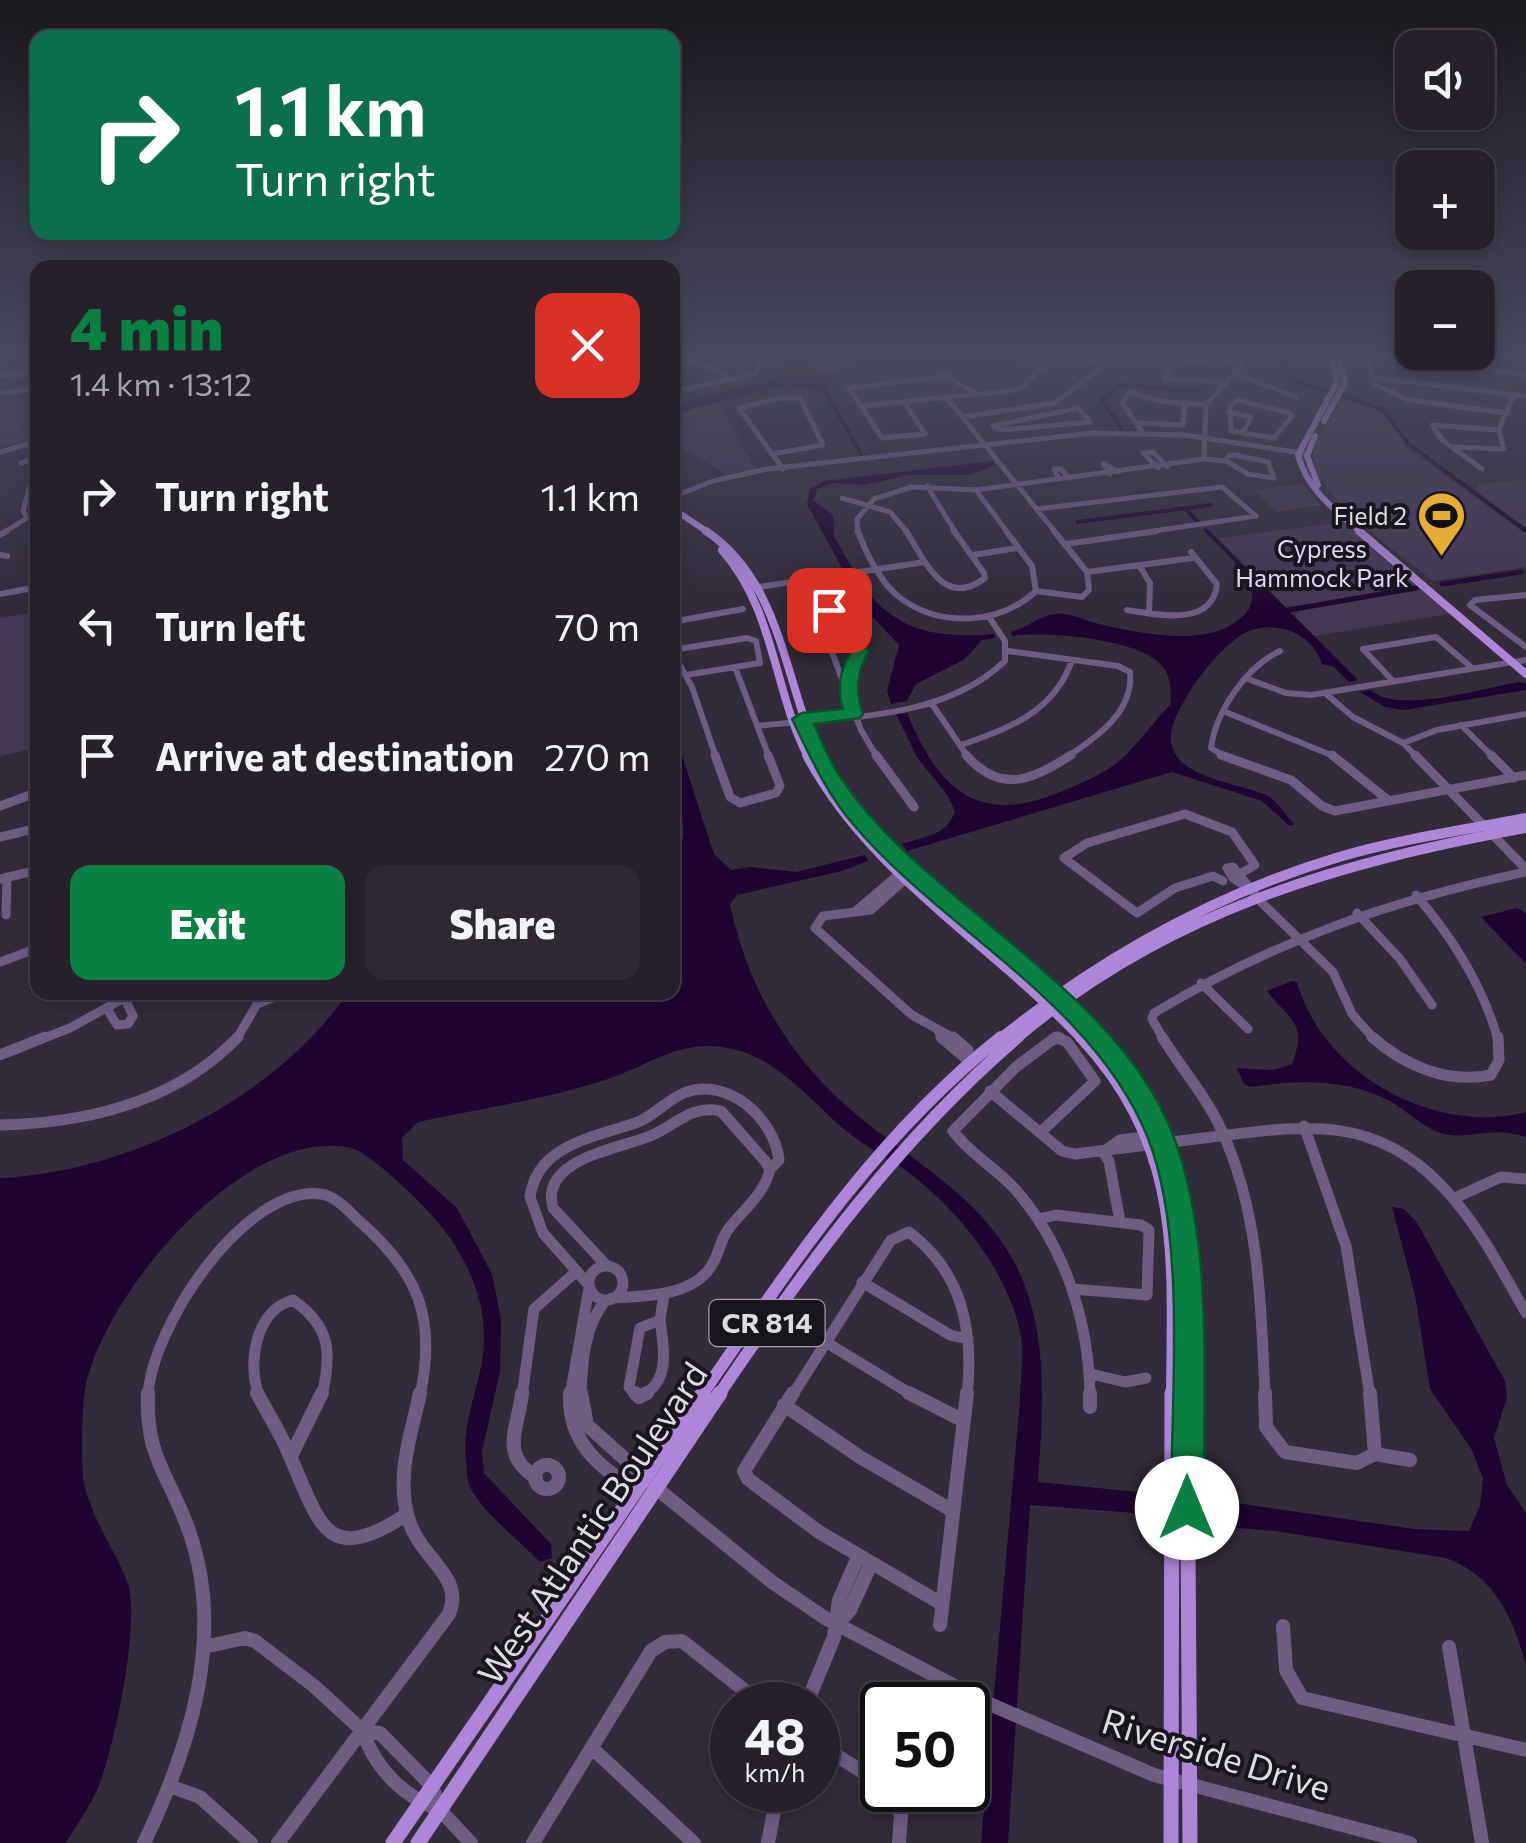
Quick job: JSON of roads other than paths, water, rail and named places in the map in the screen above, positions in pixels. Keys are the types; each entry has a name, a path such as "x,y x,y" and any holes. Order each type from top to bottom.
{"main road":[{"path":"1311,440 1303,454 1304,475 1324,501 1522,658 1526,674"},
{"path":"680,512 756,588 795,719 843,797 907,874 1055,1000 1112,1071 1153,1141 1186,1239 1180,1328 1170,1843"},
{"name":"West Atlantic Boulevard","path":"1489,830 1526,818"},
{"name":"West Atlantic Boulevard","path":"393,1843 790,1264 971,1055 1055,1000 1252,892 1338,858 1489,830 1526,828"},
{"name":"West Atlantic Boulevard","path":"898,1140 1055,1000"},
{"name":"West Atlantic Boulevard","path":"418,1843 862,1182"},
{"path":"1180,1328 1190,1843"}],"street":[{"path":"762,440 779,468"},
{"path":"773,455 823,445 821,440"},
{"path":"981,440 1087,572 1089,590 1082,597 1036,590"},
{"path":"680,501 717,483 779,468 1030,440"},
{"path":"985,445 1039,440"},
{"path":"1204,459 1205,440"},
{"path":"1212,440 1303,454"},
{"path":"1443,440 1482,469"},
{"path":"1450,447 1501,450 1502,440"},
{"path":"0,450 30,441"},
{"path":"976,490 1036,574 1036,590 1014,610 989,616 948,616 914,606 896,595 857,533 857,519 865,505 897,490 927,486 976,490 1204,459 1226,461 1261,479 1274,476 1265,461 1235,455 1228,456 1226,461"},
{"path":"21,462 30,460"},
{"path":"1060,480 1054,469 1069,478"},
{"path":"842,498 895,516 942,584 968,588 985,578 927,486"},
{"path":"1037,509 1222,487 1256,516"},
{"path":"30,488 23,511 30,519"},
{"path":"1066,544 1256,516"},
{"path":"0,535 27,518"},
{"path":"973,555 1017,548"},
{"path":"1087,572 1192,555 1216,584 1216,599 1190,614 1127,610"},
{"path":"756,588 926,562"},
{"path":"1139,564 1150,583 1150,613"},
{"path":"809,579 824,611 854,714 884,769 914,807"},
{"path":"0,594 30,588"},
{"path":"1248,679 1286,693 1325,693 1522,658 1503,634 1470,605 1476,600 1526,595"},
{"path":"680,621 743,610"},
{"path":"824,611 859,648 847,694"},
{"path":"757,724 932,704 961,695 987,680 1005,661 1008,651 989,616"},
{"path":"1363,649 1436,637 1471,667"},
{"path":"680,649 751,638 759,651 760,663 686,675"},
{"path":"1363,649 1392,681"},
{"path":"932,704 985,774 1004,782 1054,766 1093,740 1128,696 1133,678 1130,672 1008,651"},
{"path":"1280,651 1269,654 1223,711 1211,734 1211,748 1286,777 1328,810 1526,775"},
{"path":"961,745 1033,714 1058,690 1072,660"},
{"path":"680,664 732,800 740,803 780,791 780,786 734,667"},
{"path":"837,664 852,664"},
{"path":"1325,693 1353,717 1403,743 1526,871 1416,895 1296,936 1201,983 1154,1013 1152,1019 1192,1077 1224,1134 1242,1181 1259,1267 1266,1427 1285,1452 1357,1463 1375,1454 1410,1460"},
{"path":"1223,711 1331,751 1362,773 1388,800"},
{"path":"1403,743 1424,733 1524,716"},
{"path":"1461,726 1514,778"},
{"path":"0,806 30,795"},
{"path":"1232,878 1255,865 1232,832 1185,814 1087,843 1064,858 1137,913 1175,888 1213,876 1232,878 1252,892 1336,975 1353,1017 1364,1030 1415,1066 1434,1073 1474,1078 1490,1075 1517,1060"},
{"path":"0,840 30,833"},
{"path":"6,915 4,878 30,872"},
{"path":"907,874 862,913 818,919 815,923 819,936 860,964 894,1002 971,1055"},
{"path":"1416,895 1480,963"},
{"path":"1357,913 1400,959 1432,1005"},
{"path":"0,962 30,951"},
{"path":"1201,983 1248,1028"},
{"path":"0,1055 123,1000"},
{"path":"107,1009 117,1025 128,1024 133,1016 125,1000"},
{"path":"0,1125 74,1120 171,1087 233,1047 246,1031 254,1000"},
{"path":"1040,1132 1095,1081 1067,1042 1057,1037 990,1090 953,1131 1016,1190 1039,1219 1060,1257 1072,1289 1090,1374 1090,1408"},
{"path":"591,1272 533,1218 530,1196 539,1172 572,1140 643,1120 689,1091 716,1090 745,1105 776,1140 779,1160 770,1169 767,1184 726,1231 712,1267 664,1295 609,1299 593,1296 591,1272 552,1205 555,1186 589,1155 650,1136 683,1113 710,1107 733,1120 770,1169"},
{"path":"990,1090 1068,1153 1304,1126 1340,1128 1376,1138 1422,1164 1457,1197 1526,1313"},
{"path":"1304,1126 1334,1196 1349,1245 1375,1454"},
{"path":"1103,1152 1109,1160 1120,1222"},
{"path":"1457,1197 1501,1178 1526,1179"},
{"path":"144,1843 172,1786 204,1647 198,1556 151,1448 147,1414 154,1362 177,1306 218,1251 272,1210 314,1192 327,1194 389,1246 408,1268 420,1296 428,1354 405,1454 407,1514 427,1557 453,1585 455,1599 450,1614 278,1843"},
{"path":"1039,1219 1056,1215 1120,1222 1149,1230 1147,1295 1072,1289"},
{"path":"940,1625 970,1360 951,1277 934,1251 909,1232 892,1240 862,1282 744,1471 769,1495 865,1560 942,1604"},
{"path":"536,1478 518,1466 512,1449 534,1309 591,1272 617,1268 640,1298"},
{"name":"West Atlantic Boulevard","path":"591,1272 574,1366 573,1430 580,1445 634,1490"},
{"name":"West Atlantic Boulevard","path":"623,1278 621,1289 596,1312 582,1360 582,1414 587,1425 616,1453 646,1474"},
{"path":"862,1282 950,1334 968,1339"},
{"name":"West Atlantic Boulevard","path":"660,1320 640,1328 630,1387 638,1397 648,1394 664,1370 660,1320 664,1295"},
{"path":"291,1456 307,1434 326,1384 329,1362 321,1328 310,1312 294,1300 285,1301 268,1316 261,1330 251,1379 254,1395 291,1456 304,1498 315,1517 346,1539 358,1541 407,1514"},
{"path":"824,1341 884,1380 964,1421"},
{"path":"1090,1374 1124,1382 1146,1378"},
{"path":"784,1405 860,1457 954,1511"},
{"name":"Riverside Drive","path":"646,1474 656,1488 772,1582 837,1625 1021,1720 1170,1780 1410,1843"},
{"path":"634,1490 656,1488"},
{"path":"815,1682 837,1625 850,1610 865,1560"},
{"path":"1283,1626 1282,1652 1292,1687 1302,1698 1526,1750"},
{"path":"204,1647 245,1638 255,1642 314,1686 363,1731 380,1734 432,1786 440,1810 472,1843"},
{"path":"533,1843 651,1651 665,1642 682,1641 734,1682"},
{"path":"1450,1647 1482,1843"},
{"path":"363,1731 367,1750 420,1806 440,1810"},
{"path":"592,1748 694,1843"},
{"path":"172,1786 200,1797 251,1843"},
{"path":"768,1843 774,1812"},
{"path":"899,1843 900,1812"}],"waterway":[{"path":"853,440 861,454"},
{"path":"1406,440 1526,531"},
{"path":"1185,508 1211,505"},
{"path":"1078,522 1185,508"},
{"path":"1185,508 1198,522"},
{"path":"1442,584 1521,572"},
{"path":"1289,610 1416,588"}],"place":[{"name":"Field 2","path":"1442,558"}],"park label":[{"name":"Cypress Hammock Park","path":"1322,564"}]}
